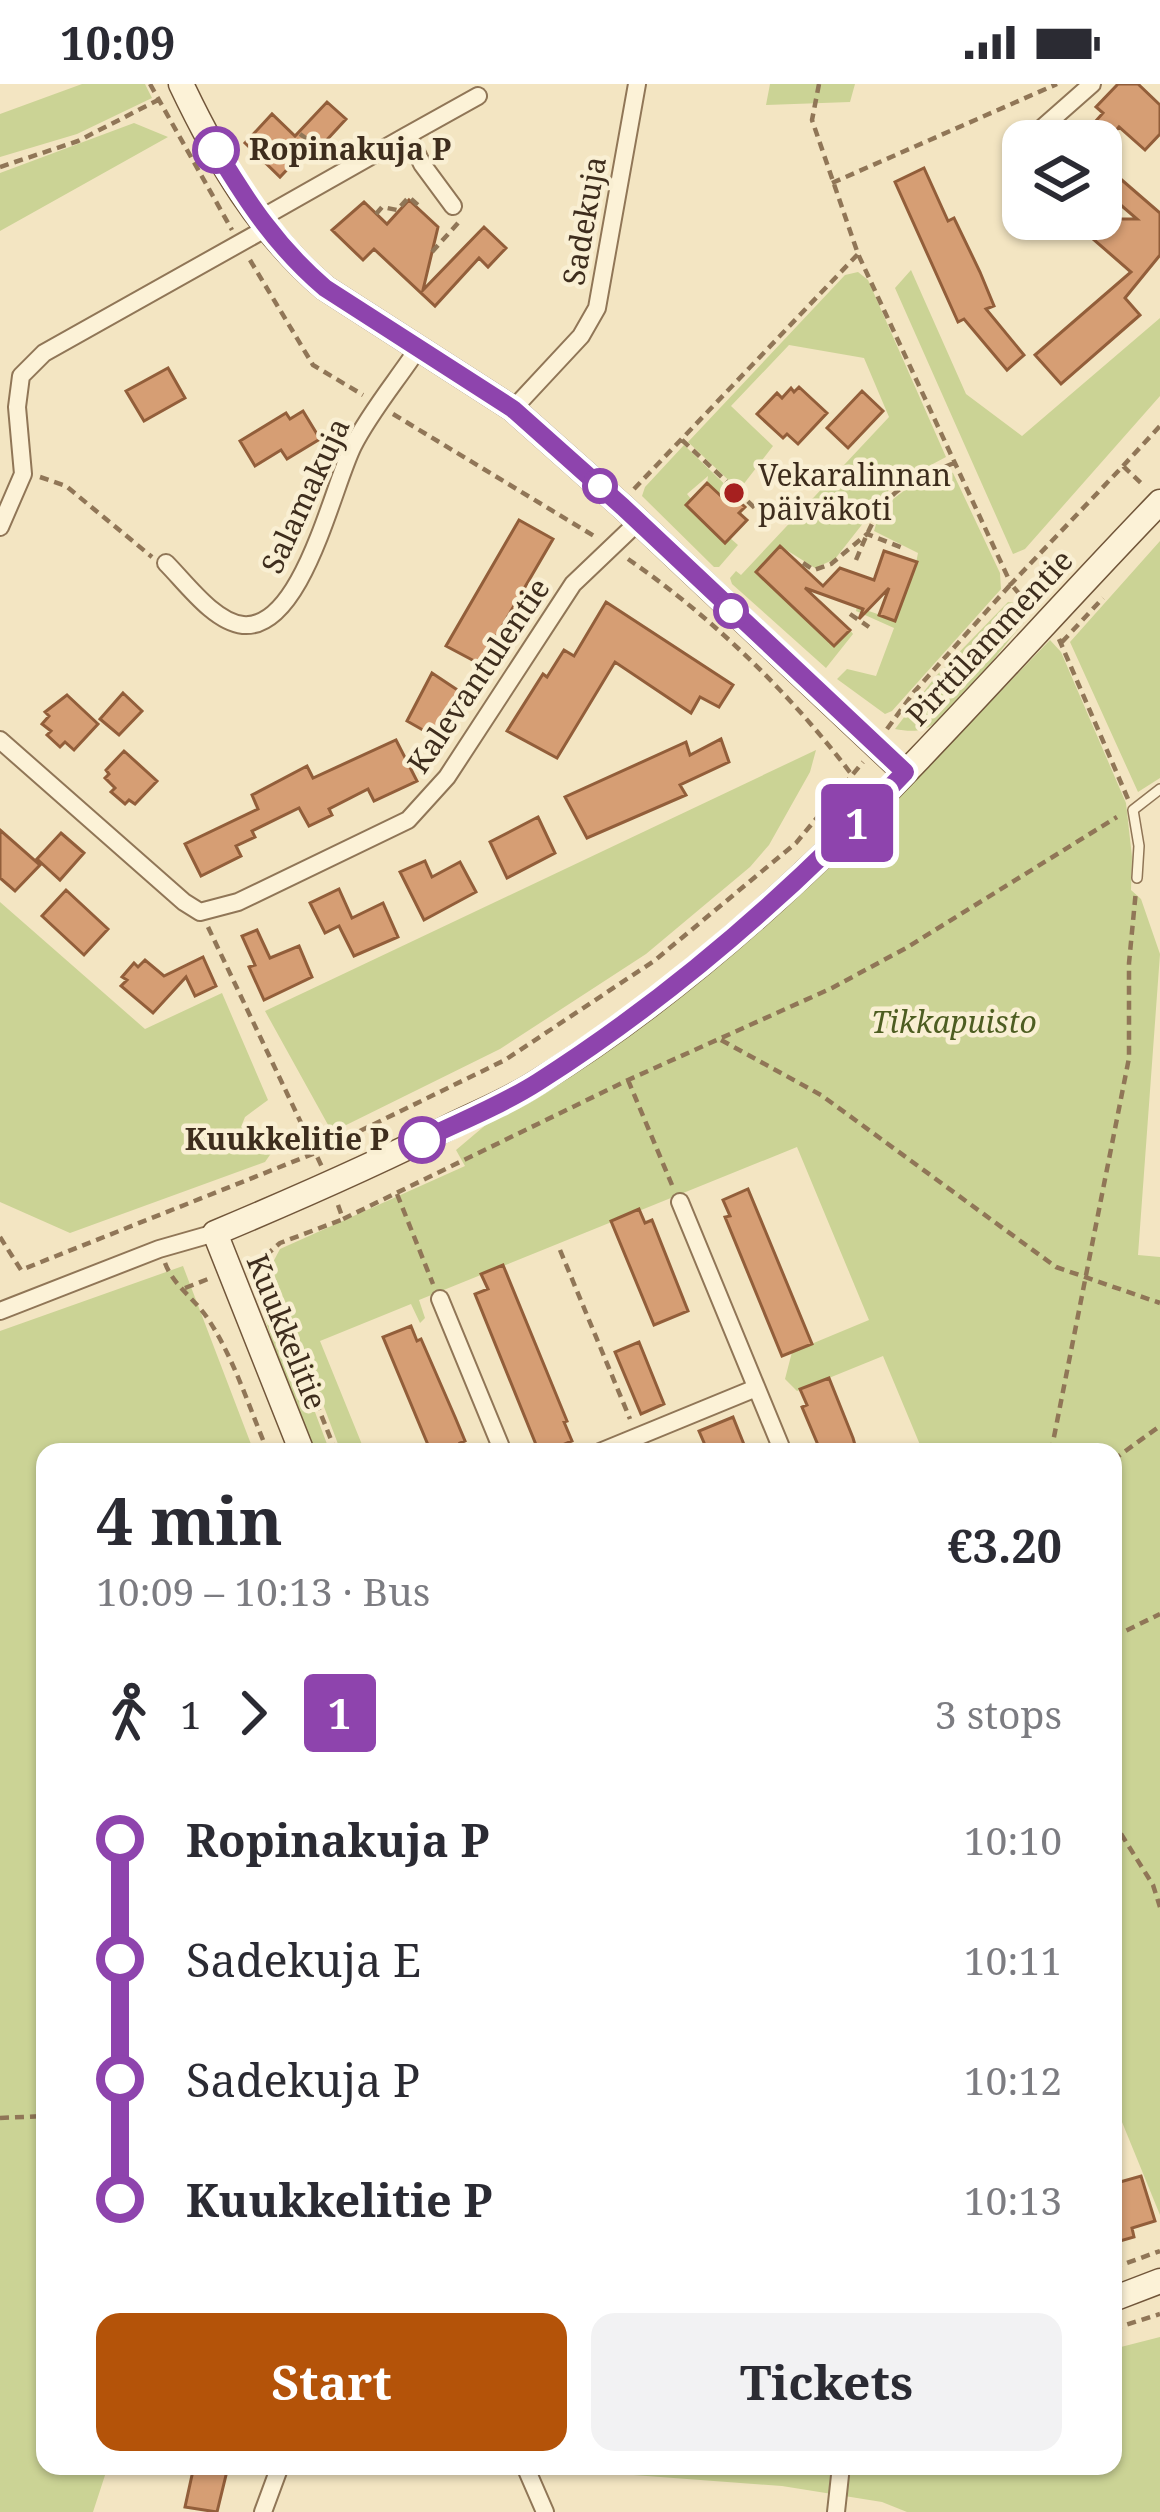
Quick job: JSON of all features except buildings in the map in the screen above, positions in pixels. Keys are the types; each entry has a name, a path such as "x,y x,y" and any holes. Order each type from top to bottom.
{"street":[{"name":"Sadekuja","path":"513,409 587,329 597,308 637,84"},
{"path":"1051,120 1092,84"},
{"path":"182,86 261,224 325,288 513,409 905,772"},
{"path":"0,527 23,474 17,406 21,376 44,353 239,244 261,224 478,96"},
{"path":"407,135 458,212"},
{"name":"Salamakuja","path":"166,563 227,621 248,626 268,620 294,591 354,443 419,347"},
{"name":"Pirttilammentie","path":"0,1311 159,1249 215,1234 378,1162 534,1084 652,1004 733,941 829,852 1043,623 1152,494"},
{"name":"Kalevantulentie","path":"0,740 184,902 200,912 238,902 408,820 447,777 573,584 609,547 631,514"},
{"path":"680,1202 779,1443"},
{"name":"Kuukkelitie","path":"215,1234 298,1443"},
{"path":"440,1299 499,1443"},
{"path":"622,1443 756,1388"},
{"path":"1122,2296 1160,2281"},
{"path":"263,2512 277,2475"},
{"path":"529,2475 545,2512"},
{"path":"836,2512 841,2475"}],"lane":[{"path":"1137,878 1139,846 1133,810 1160,789"}],"path":[{"path":"150,84 239,244 314,365 667,586 795,710 852,776"},
{"path":"819,84 812,120 858,254 1011,584 1062,642 1133,810"},
{"path":"832,184 1057,84"},
{"path":"0,167 78,141 182,86"},
{"path":"300,134 325,152"},
{"path":"376,214 382,207 397,210 409,196 418,205"},
{"path":"432,251 458,212"},
{"path":"631,514 629,494 858,254"},
{"path":"0,1237 21,1270 315,1153 506,1060 654,961 796,843 876,747 914,692 1160,426"},
{"path":"682,440 771,523"},
{"path":"856,560 889,495 954,463"},
{"path":"1124,466 1152,494"},
{"path":"23,474 66,486 144,553 166,563"},
{"path":"867,534 903,548"},
{"path":"803,563 814,570 826,568 867,534"},
{"path":"850,614 869,627"},
{"path":"1053,1443 1129,1058 1129,963 1137,878"},
{"path":"719,1039 821,1095 1056,1267 1160,1304"},
{"path":"628,1080 680,1202"},
{"path":"397,1194 440,1299"},
{"path":"148,1218 172,1281 184,1288 212,1323 264,1443"},
{"path":"332,1443 264,1257 280,1243 343,1219"},
{"path":"560,1250 629,1418"},
{"path":"1122,1453 1160,1426"},
{"path":"1122,1632 1160,1614"},
{"path":"1122,1838 1153,1885 1160,1907"},
{"path":"1153,1885 1160,1881"},
{"path":"0,2118 36,2116"},
{"path":"1122,2265 1160,2251"},
{"path":"1122,2326 1160,2314"}],"green space":[{"path":"82,84 145,84 152,98 77,134 0,157 0,114"},
{"path":"770,84 855,84 850,102 766,105"},
{"path":"134,123 168,137 0,231 0,173"},
{"path":"911,270 966,394 1022,436 1160,318 1160,396 1025,549 1013,554 895,288"},
{"path":"858,272 868,280 946,457 893,485 835,559 815,568 780,546 756,571 834,645 850,630 853,634 826,668 730,578 736,571 741,575 889,417 864,358 789,345 731,406 773,446 739,490 688,442 845,275"},
{"path":"684,445 738,497 721,496 707,483 708,476 687,494 691,499 686,506 725,542 730,538 738,545 719,567 642,496"},
{"path":"946,470 953,473 1000,573 1001,589 885,714 837,679 847,669 876,676 894,628 856,611 857,607 895,620 916,563 918,553 874,531 893,500"},
{"path":"1160,541 1160,778 1138,792 1070,642"},
{"path":"1008,602 1028,618 969,689 928,728 895,729 936,676"},
{"name":"Tikkapuisto","path":"1050,640 1061,652 1126,803 1131,890 1141,899 1160,954 1138,1255 1160,1257 1160,2215 1122,2122 1122,1443 919,1443 883,1356 797,1391 785,1379 792,1352 869,1320 797,1147 419,1300 425,1318 420,1323 411,1304 320,1341 361,1443 338,1443 271,1266 280,1249 465,1166 456,1150 488,1123 658,1013 739,949 837,861"},
{"path":"816,750 810,772 769,845 750,867 646,954 500,1049 332,1132 265,1011"},
{"path":"0,902 145,1029 222,993 268,1100 245,1117 241,1127 255,1141 279,1132 281,1139 265,1162 70,1233 0,1202"},
{"path":"183,1266 251,1443 36,1443 36,2475 105,2475 93,2512 0,2512 0,1331"},
{"path":"263,1274 327,1443 312,1443 251,1276"},
{"path":"1160,2337 1160,2512 907,2512 882,2502 782,2486 634,2475 1122,2475 1122,2347"}],"bus line":[{"name":"1","path":"216,150 258,220 302,268 325,288 513,409 905,772 829,852 733,941 652,1004 534,1084 422,1140"}],"place":[{"name":"Ropinakuja P","path":"216,150"},
{"name":"Vekaralinnan päiväkoti","path":"734,493"},
{"name":"Kuukkelitie P","path":"422,1140"}]}
